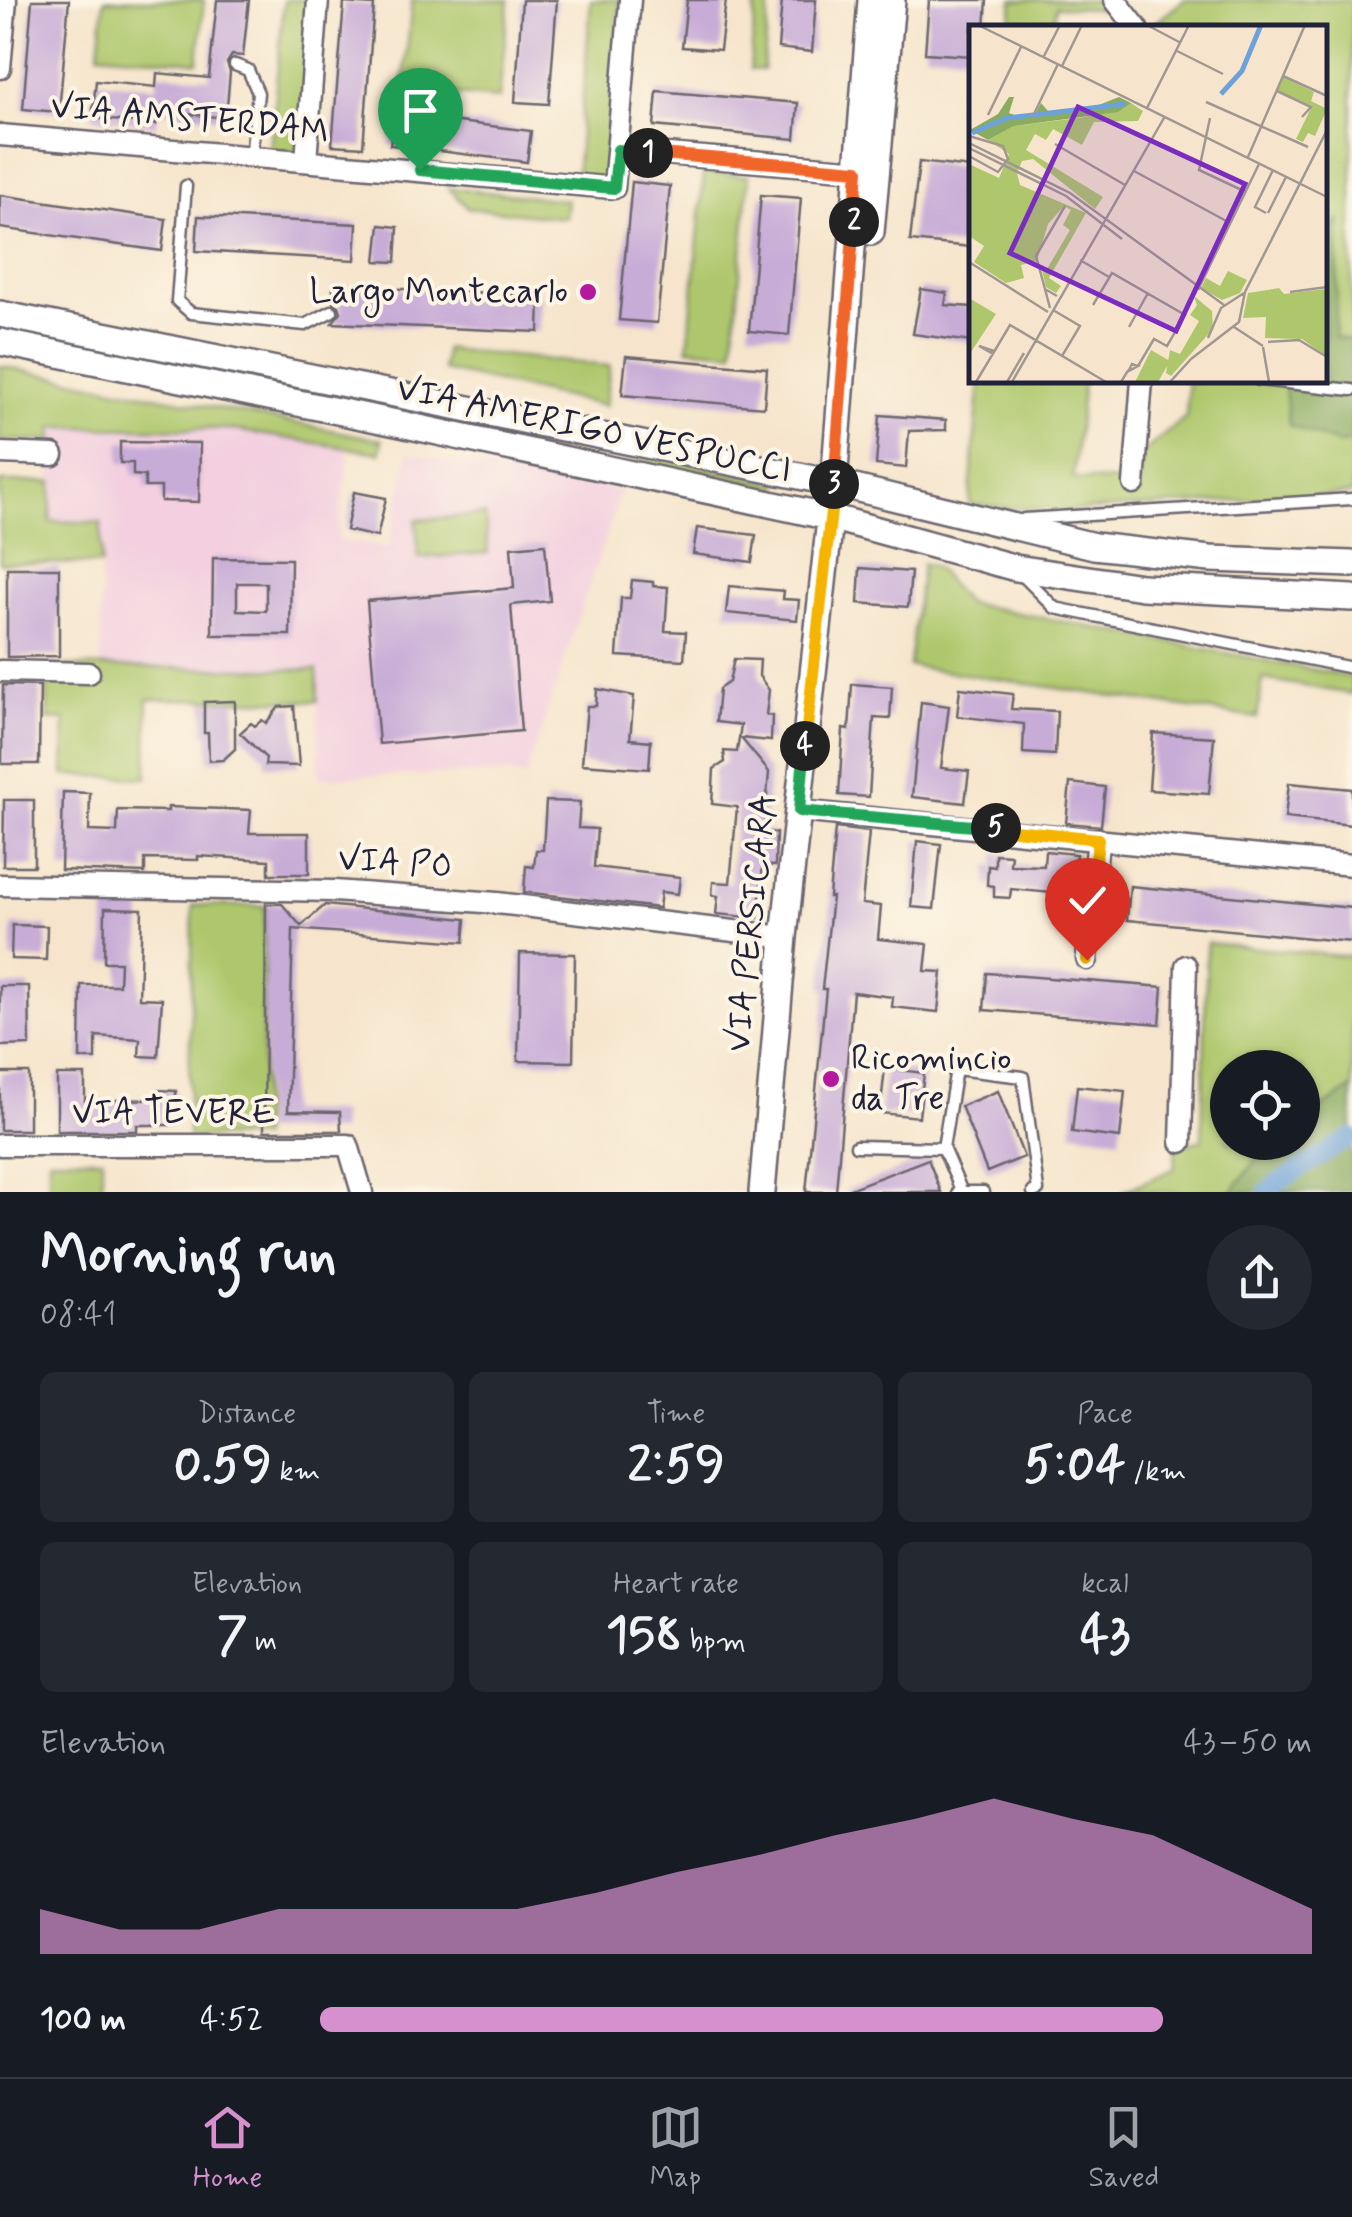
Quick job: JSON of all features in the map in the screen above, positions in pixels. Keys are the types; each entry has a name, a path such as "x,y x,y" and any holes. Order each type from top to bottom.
{"street":[{"path":"0,68 6,0"},
{"path":"306,161 318,0"},
{"path":"630,0 618,150 867,170"},
{"path":"867,170 872,0"},
{"path":"867,170 892,0"},
{"path":"1115,0 1135,25"},
{"name":"VIA AMSTERDAM","path":"0,135 614,188 618,150"},
{"name":"VIA PERSICARA","path":"762,1192 784,937 867,170"},
{"name":"VIA AMERIGO VESPUCCI","path":"0,314 834,483 1094,546 1210,559 1352,564"},
{"name":"VIA AMERIGO VESPUCCI","path":"0,342 830,518 1016,568 1200,592 1352,598"},
{"path":"1134,484 1142,382"},
{"path":"0,453 52,455"},
{"path":"0,671 90,673"},
{"path":"799,811 1352,865"},
{"path":"1087,960 1098,839"},
{"name":"VIA PO","path":"0,885 334,891 482,902 784,937"},
{"path":"1181,1142 1186,966"},
{"name":"VIA TEVERE","path":"0,1145 348,1146 362,1192"}],"lane":[{"path":"235,66 248,70 258,93 251,156"},
{"path":"186,186 177,301 191,313 305,325 332,311"},
{"path":"1278,382 1352,390"},
{"path":"988,520 1352,500"},
{"path":"1016,568 1054,608 1352,668"},
{"path":"983,1192 959,1191 943,1148 956,1069 1024,1077 1038,1190 1033,1192"},
{"path":"856,1146 943,1148"}],"shaded area":[{"path":"52,427 227,429 349,448 338,540 389,548 408,454 621,490 525,777 512,773 319,777 317,670 101,667 101,524 50,521"}],"green space":[{"path":"104,0 204,0 198,62 99,53"},
{"path":"284,0 313,0 299,153 270,151"},
{"path":"412,0 509,0 499,99 403,90"},
{"path":"591,0 620,0 604,180 576,178"},
{"path":"756,0 770,0 763,70 750,69"},
{"path":"1013,0 1100,0 1108,10 1056,6 1053,25 1010,25"},
{"path":"1184,0 1352,0 1352,341 1335,338 1339,222 1327,234 1327,25 1153,25"},
{"path":"704,172 749,176 733,352 688,348"},
{"path":"448,188 567,200 565,218 468,208"},
{"path":"1339,220 1335,337 1352,341 1352,440 1339,444 1289,425 1284,382 1327,382 1327,234"},
{"path":"0,326 639,451 779,485 777,493 638,460 0,333"},
{"path":"445,349 610,366 605,406 443,370"},
{"path":"0,366 382,440 380,453 227,429 53,427 53,440 0,441"},
{"path":"980,382 1083,382 1073,479 1140,483 1142,453 1186,417 1188,382 1286,382 1339,444 1352,440 1352,494 1070,511 969,505"},
{"path":"0,482 52,482 50,521 101,523 101,564 0,563"},
{"path":"485,515 488,553 419,558 416,520"},
{"path":"922,564 934,566 966,603 1352,677 1352,694 1263,679 1257,718 909,666"},
{"path":"48,666 317,670 318,701 148,699 147,778 64,775 65,720 47,719"},
{"path":"193,905 265,906 261,1138 188,1137"},
{"path":"1207,943 1352,957 1352,1088 1320,1110 1320,1050 1210,1050 1210,1160 1256,1160 1231,1192 1122,1192 1174,1169 1176,1147 1202,1140"},
{"path":"1352,1088 1352,1189 1231,1192 1256,1160 1320,1160 1320,1110"},
{"path":"49,1158 102,1158 102,1192 49,1192"}],"building":[{"path":"32,0 69,0 59,112 23,109"},
{"path":"217,0 249,0 243,56 232,55 227,63 230,72 226,118 158,111 156,125 92,118 96,81 156,87 157,73 209,78"},
{"path":"522,0 557,0 549,104 515,102"},
{"path":"687,0 726,0 720,50 682,47"},
{"path":"782,0 816,0 812,52 778,48"},
{"path":"929,0 987,0 985,25 969,25 969,56 925,53"},
{"path":"344,3 374,5 363,147 332,145"},
{"path":"657,91 798,103 795,139 654,126"},
{"path":"394,114 531,131 527,162 390,145"},
{"path":"919,162 969,168 969,247 910,241"},
{"path":"632,182 670,186 657,323 619,320"},
{"path":"0,195 166,219 162,251 0,228"},
{"path":"761,195 801,198 789,335 749,331"},
{"path":"198,216 357,224 355,260 196,251"},
{"path":"380,225 398,227 396,262 376,261"},
{"path":"333,286 540,295 539,332 332,323 341,312 333,302"},
{"path":"921,289 947,293 945,305 969,307 969,342 913,334"},
{"path":"626,356 767,368 764,407 622,395"},
{"path":"880,415 946,420 946,430 909,431 906,468 876,465"},
{"path":"120,442 200,443 199,502 161,501 161,487 145,487 145,476 133,475 133,463 120,463"},
{"path":"354,492 386,498 377,537 346,530"},
{"path":"697,528 756,535 752,562 693,554"},
{"path":"545,544 550,601 511,605 521,731 379,744 367,601 514,588 511,547"},
{"path":"213,558 291,559 290,635 212,635","holes":["237,583 266,583 266,611 237,610"]},
{"path":"7,568 59,568 59,656 7,657"},
{"path":"860,568 911,572 908,607 858,603"},
{"path":"632,580 668,587 665,631 686,632 684,660 617,656 621,598 630,598"},
{"path":"729,586 784,591 783,599 799,600 797,620 726,613"},
{"path":"734,659 760,660 759,676 769,690 766,715 772,716 771,741 741,738 769,772 764,832 776,833 775,866 763,865 758,918 716,914 718,896 712,895 713,882 730,883 737,807 712,804 714,769 725,762 724,751 737,752 741,725 716,722 719,689 729,682"},
{"path":"852,684 892,687 890,719 874,718 869,797 839,795 843,729 849,730"},
{"path":"3,685 40,686 39,764 2,764"},
{"path":"960,688 1013,694 1011,709 1057,711 1055,755 1023,753 1024,724 957,716"},
{"path":"597,689 634,696 630,739 651,741 649,769 582,764 587,706 596,706"},
{"path":"235,701 235,749 223,760 209,761 204,702"},
{"path":"921,702 949,706 941,768 969,771 965,803 912,797"},
{"path":"294,706 299,766 265,765 266,758 240,733 251,723 266,723 279,707"},
{"path":"1153,733 1214,737 1209,794 1149,790"},
{"path":"1070,783 1105,787 1101,826 1066,823"},
{"path":"1289,783 1352,789 1352,825 1285,818"},
{"path":"63,792 90,793 89,831 117,832 118,810 251,810 249,833 309,833 309,874 269,874 269,860 198,856 198,860 145,859 145,873 61,870"},
{"path":"4,800 34,800 34,866 3,866"},
{"path":"546,801 580,802 578,828 597,829 594,867 680,877 678,894 661,892 659,908 524,892 526,866 534,867 536,850 543,850"},
{"path":"835,828 869,832 862,904 881,906 878,939 928,944 925,971 942,972 938,1012 892,1007 893,997 853,992 836,1192 806,1192 826,989 822,989"},
{"path":"917,841 941,844 934,909 911,907"},
{"path":"1045,851 1076,854 1072,895 1011,889 1010,898 994,897 994,886 987,885 988,866 995,867 995,854 1011,855 1010,865 1044,866"},
{"path":"1130,886 1352,908 1352,942 1127,920"},
{"path":"266,904 282,904 301,926 325,905 466,919 464,942 293,929 288,1111 340,1112 341,1131 264,1131"},
{"path":"105,908 142,909 139,998 162,999 158,1057 139,1056 140,1039 96,1036 96,1059 80,1059 81,985 119,985 120,962 104,962"},
{"path":"12,925 47,926 46,960 11,959"},
{"path":"520,953 575,954 573,1062 518,1061"},
{"path":"987,973 1163,987 1160,1024 984,1010"},
{"path":"0,986 29,986 30,1045 0,1046"},
{"path":"885,1068 924,1073 919,1117 880,1113"},
{"path":"0,1073 29,1073 29,1130 0,1130"},
{"path":"57,1075 85,1075 85,1101 158,1099 158,1090 176,1091 176,1125 137,1125 137,1131 57,1131"},
{"path":"1077,1086 1125,1091 1120,1138 1072,1132"},
{"path":"998,1091 1024,1157 987,1172 961,1106"},
{"path":"928,1159 941,1192 844,1192 844,1191"}],"waterway":[{"path":"1267,1192 1352,1137"}],"place":[{"name":"Largo Montecarlo","path":"588,292"},
{"name":"Ricomincio da Tre","path":"831,1079"}],"route":[{"path":"420,170 614,188 618,150 858,170 834,483 799,811 1098,839 1087,960"}]}
